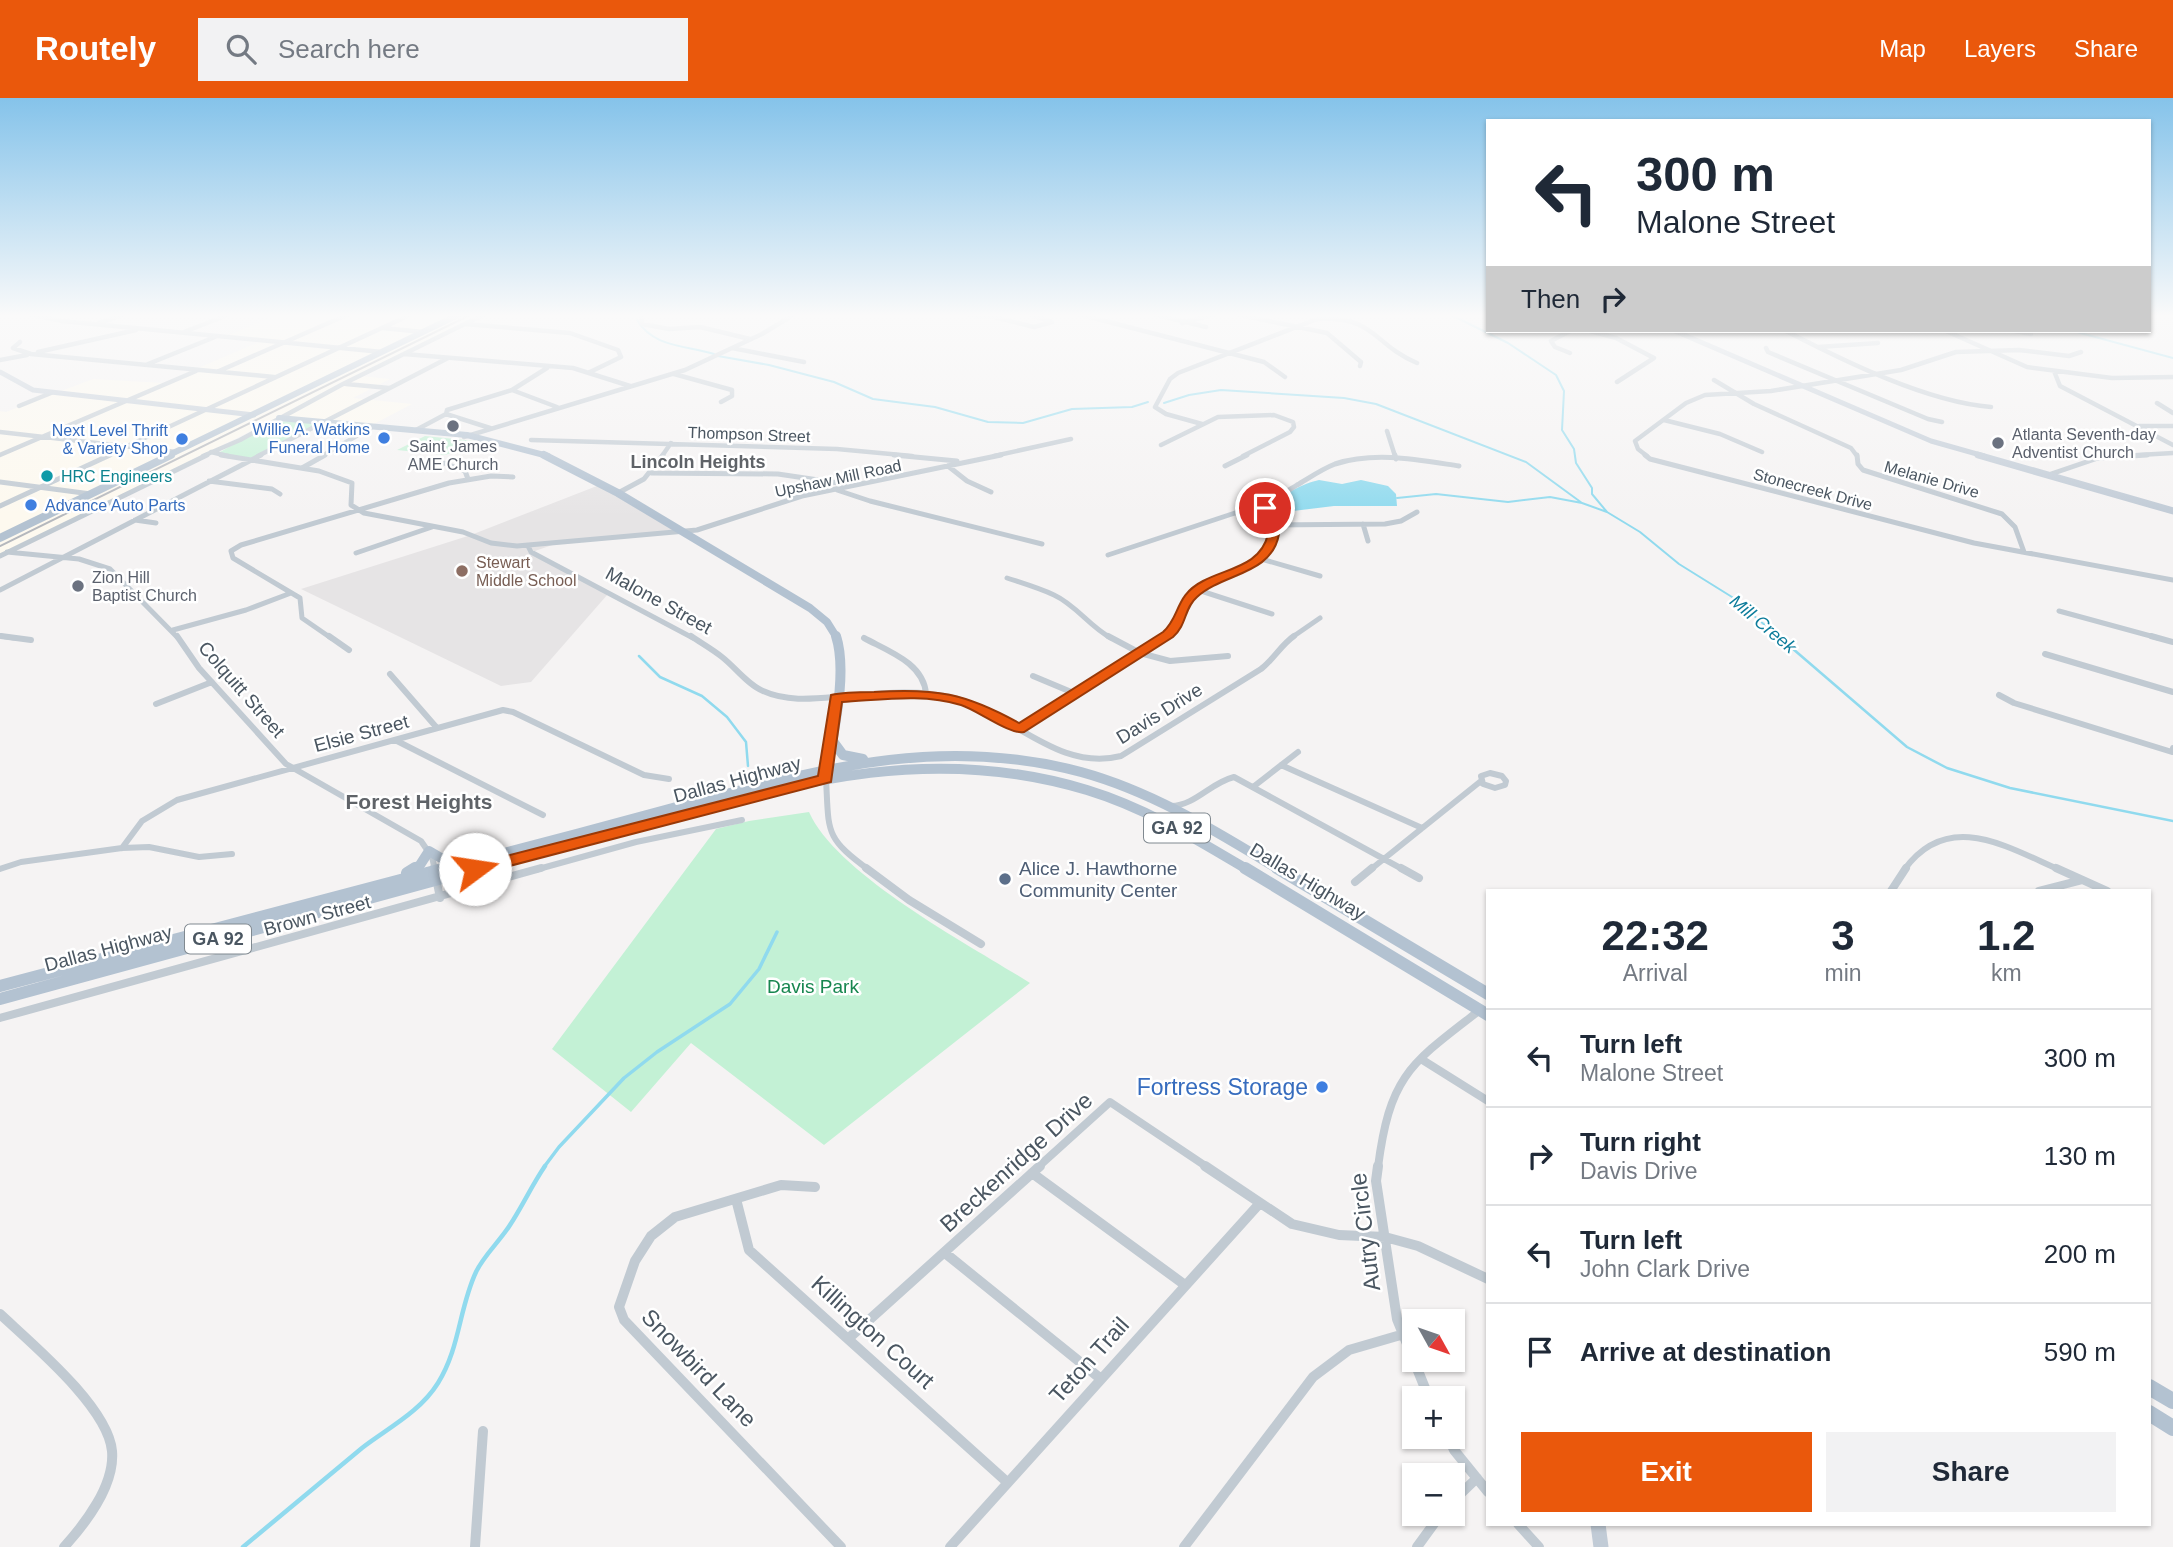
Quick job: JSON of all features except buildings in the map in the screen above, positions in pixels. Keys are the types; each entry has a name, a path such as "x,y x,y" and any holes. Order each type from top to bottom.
{"main road":[{"path":"0,538 321,382"},
{"path":"279,418 289,416 465,436"},
{"path":"383,428 465,436 518,447 566,464 824,618 834,631 839,646 827,773"},
{"path":"832,739 834,747 844,756 883,760"},
{"name":"Dallas Highway","path":"0,986 387,882 436,874 511,850 827,773 883,760 969,757 1036,764 1116,783 1166,805 1486,993"},
{"name":"Dallas Highway","path":"0,999 436,874 827,773 959,768 1021,773 1082,787 1136,807 1180,829 1484,1012"},
{"path":"387,882 416,869 429,851 441,858 453,859 511,850"},
{"path":"2151,1388 2173,1401"},
{"path":"2151,1414 2173,1428"}],"street":[{"path":"16,382 51,393 254,415"},
{"path":"0,455 171,382"},
{"path":"0,506 265,382"},
{"path":"289,416 348,382"},
{"path":"0,590 402,382"},
{"path":"416,430 446,414 451,407 512,390 525,382"},
{"path":"618,382 631,386"},
{"path":"465,436 646,382"},
{"path":"701,382 732,390 732,396 721,402"},
{"path":"1168,382 1155,404 1156,407 1166,414 1202,424"},
{"name":"Melanie Drive","path":"1717,382 1851,448 1857,453 1858,464 1863,470 2010,517 2024,552"},
{"path":"1795,382 1931,441 2173,511"},
{"name":"Stonecreek Drive","path":"1823,382 1694,398 1635,441 1638,449 1650,459 1974,543 2172,582"},
{"path":"1837,382 1942,422"},
{"path":"1900,382 1953,403 1991,407"},
{"path":"2058,382 2060,386 2173,444"},
{"path":"343,384 390,388"},
{"path":"512,390 557,407"},
{"path":"19,407 51,393"},
{"path":"2157,403 2173,413"},
{"path":"446,414 490,428"},
{"path":"1161,444 1218,417 1274,415 1293,422 1294,427 1290,432 1225,466"},
{"path":"3,554 279,418"},
{"path":"1664,420 1720,433 1762,452"},
{"path":"2138,426 2173,426"},
{"path":"301,468 372,427"},
{"path":"1387,431 1396,458"},
{"path":"0,432 177,452"},
{"name":"Upshaw Mill Road","path":"528,546 711,527 781,501 1071,439"},
{"name":"Thompson Street","path":"531,440 837,449 965,462"},
{"path":"618,493 639,484 651,473 671,443"},
{"path":"211,452 329,473 352,483 351,505 360,510"},
{"path":"2052,474 2086,460 2173,453"},
{"path":"1019,729 1177,627 1183,606 1198,590 1208,583 1242,570 1258,558 1271,545 1273,534 1262,517 1275,498 1333,465 1353,459 1396,458 1459,466"},
{"path":"444,463 465,471 468,479"},
{"path":"948,466 967,481 991,492"},
{"path":"651,473 799,476 824,478 853,485"},
{"path":"349,650 302,618 300,598 231,556 231,551 236,547 468,479 513,477"},
{"path":"209,481 272,489 280,494"},
{"path":"0,482 91,494"},
{"path":"836,489 870,501 1042,544"},
{"name":"Malone Street","path":"360,510 373,516 463,532 491,542 528,546 531,552 691,635 765,693 789,699 836,698"},
{"path":"1108,555 1238,512 1264,512"},
{"path":"1267,525 1401,521 1416,512"},
{"path":"134,520 156,523"},
{"path":"1363,524 1368,541"},
{"path":"356,553 433,526"},
{"name":"Colquitt Street","path":"3,554 60,558 102,564 110,569 173,630 212,682 290,768 414,836 429,851"},
{"path":"1258,558 1321,576"},
{"path":"1007,578 1055,595 1105,636 1140,653 1170,662 1228,656"},
{"path":"1198,590 1272,614"},
{"path":"173,630 246,610 291,593"},
{"path":"2059,611 2173,642"},
{"name":"Davis Drive","path":"836,698 926,694 968,702 1058,750 1093,761 1112,760 1261,669 1271,661 1283,643 1320,618"},
{"path":"0,636 31,640"},
{"path":"864,638 920,673 926,683 926,694"},
{"path":"2045,654 2173,692"},
{"path":"390,674 438,728"},
{"path":"1033,676 1076,694"},
{"path":"156,704 212,682"},
{"path":"2000,695 2014,703 2172,750"},
{"name":"Elsie Street","path":"122,848 142,821 177,800 503,710 513,712 644,775 669,779"},
{"path":"395,740 543,815"},
{"path":"1253,787 1298,752"},
{"path":"1281,765 1422,828"},
{"path":"827,773 829,827 839,848 909,900 981,944"},
{"path":"1166,805 1189,804 1231,777 1419,878"},
{"path":"1355,881 1481,781"},
{"path":"1189,804 1187,810 1192,819"},
{"name":"Brown Street","path":"0,1018 636,842 742,820"},
{"path":"1892,889 1919,850 1928,844 1976,838 1987,838 2104,889"},
{"path":"0,869 21,862 122,848 149,847 199,857 232,854"},
{"path":"429,851 440,898"},
{"path":"2046,889 2083,879"},
{"name":"Autry Circle","path":"1402,1330 1397,1319 1376,1181 1388,1116 1402,1078 1421,1059 1484,1012"},
{"path":"1421,1059 1486,1100"},
{"name":"Breckenridge Drive","path":"849,1338 1110,1102 1292,1224 1339,1235 1385,1237 1418,1246 1486,1278"},
{"path":"1032,1173 1185,1285"},
{"name":"Snowbird Lane","path":"815,1186 781,1185 675,1217 651,1236 635,1261 619,1307 624,1320 841,1547"},
{"name":"Killington Court","path":"736,1199 749,1250 1007,1482"},
{"name":"Teton Trail","path":"950,1547 1260,1203"},
{"path":"945,1253 1101,1379"},
{"path":"0,1314 84,1397 109,1437 112,1453 104,1484 91,1510 64,1547"},
{"path":"1184,1547 1313,1377 1349,1350 1402,1335"},
{"path":"475,1547 483,1431"},
{"path":"1454,1449 1486,1489"},
{"path":"1465,1490 1477,1478"},
{"path":"1417,1547 1432,1526"},
{"path":"1520,1526 1539,1547"},
{"path":"1598,1526 1601,1547"}],"shaded area":[{"path":"86,382 385,382 353,398 412,404 372,425 288,416 263,425 0,554 0,411 6,412"},
{"name":"Stewart Middle School","path":"602,484 678,530 561,542 532,552 608,594 531,682 501,686 301,589 471,535"}],"green space":[{"path":"272,423 319,423 249,460 220,452"},
{"path":"425,436 475,441 477,444 445,455 397,450"},
{"name":"Davis Park","path":"809,812 824,836 875,884 941,929 1030,983 824,1145 691,1043 631,1112 552,1049 716,829"}],"water":[{"path":"1319,480 1342,484 1361,480 1388,486 1396,494 1397,506 1334,506 1293,511 1273,508 1286,494"}],"waterway":[{"path":"833,382 873,399 935,407 988,422 1023,423 1072,409 1132,407 1148,402"},
{"name":"Mill Creek","path":"1559,382 1564,391 1562,430 1574,449 1576,463 1592,488 1592,494 1607,512"},
{"path":"1164,403 1189,395 1221,390 1344,398 1376,404 1526,462 1582,503"},
{"path":"1397,498 1436,494 1508,502 1550,497 1582,503"},
{"path":"1582,503 1607,512"},
{"name":"Mill Creek","path":"1607,512 1640,532 1679,564 1732,597 1780,638"},
{"name":"Mill Creek","path":"1778,636 1907,747 1947,768 2010,788 2173,821"},
{"path":"639,656 660,677 702,696 727,717 746,742 748,766"},
{"path":"544,1167 559,1147 624,1078 657,1052 730,1004 759,969 777,932"},
{"path":"243,1547 362,1448 413,1411 431,1393 451,1356 476,1272 510,1225 545,1166"}],"railway":[{"path":"0,546 334,382"}],"place":[{"name":"Saint James AME Church","path":"453,426"},
{"name":"Willie A. Watkins Funeral Home","path":"384,438"},
{"name":"Next Level Thrift & Variety Shop","path":"182,439"},
{"name":"Atlanta Seventh-day Adventist Church","path":"1998,443"},
{"name":"HRC Engineers","path":"47,476"},
{"name":"Advance Auto Parts","path":"31,505"},
{"name":"Stewart Middle School","path":"462,571"},
{"name":"Zion Hill Baptist Church","path":"78,586"},
{"name":"Alice J. Hawthorne Community Center","path":"1005,879"},
{"name":"Fortress Storage","path":"1322,1087"}],"district":[{"name":"Lincoln Heights","path":"698,462"},
{"name":"Forest Heights","path":"419,802"}],"route":[{"path":"475,869 826,779 836,698 894,694 948,697 979,706 1019,729 1168,635 1177,627 1183,606 1191,595 1208,583 1253,564 1271,545 1273,534 1262,517 1265,508"}]}
